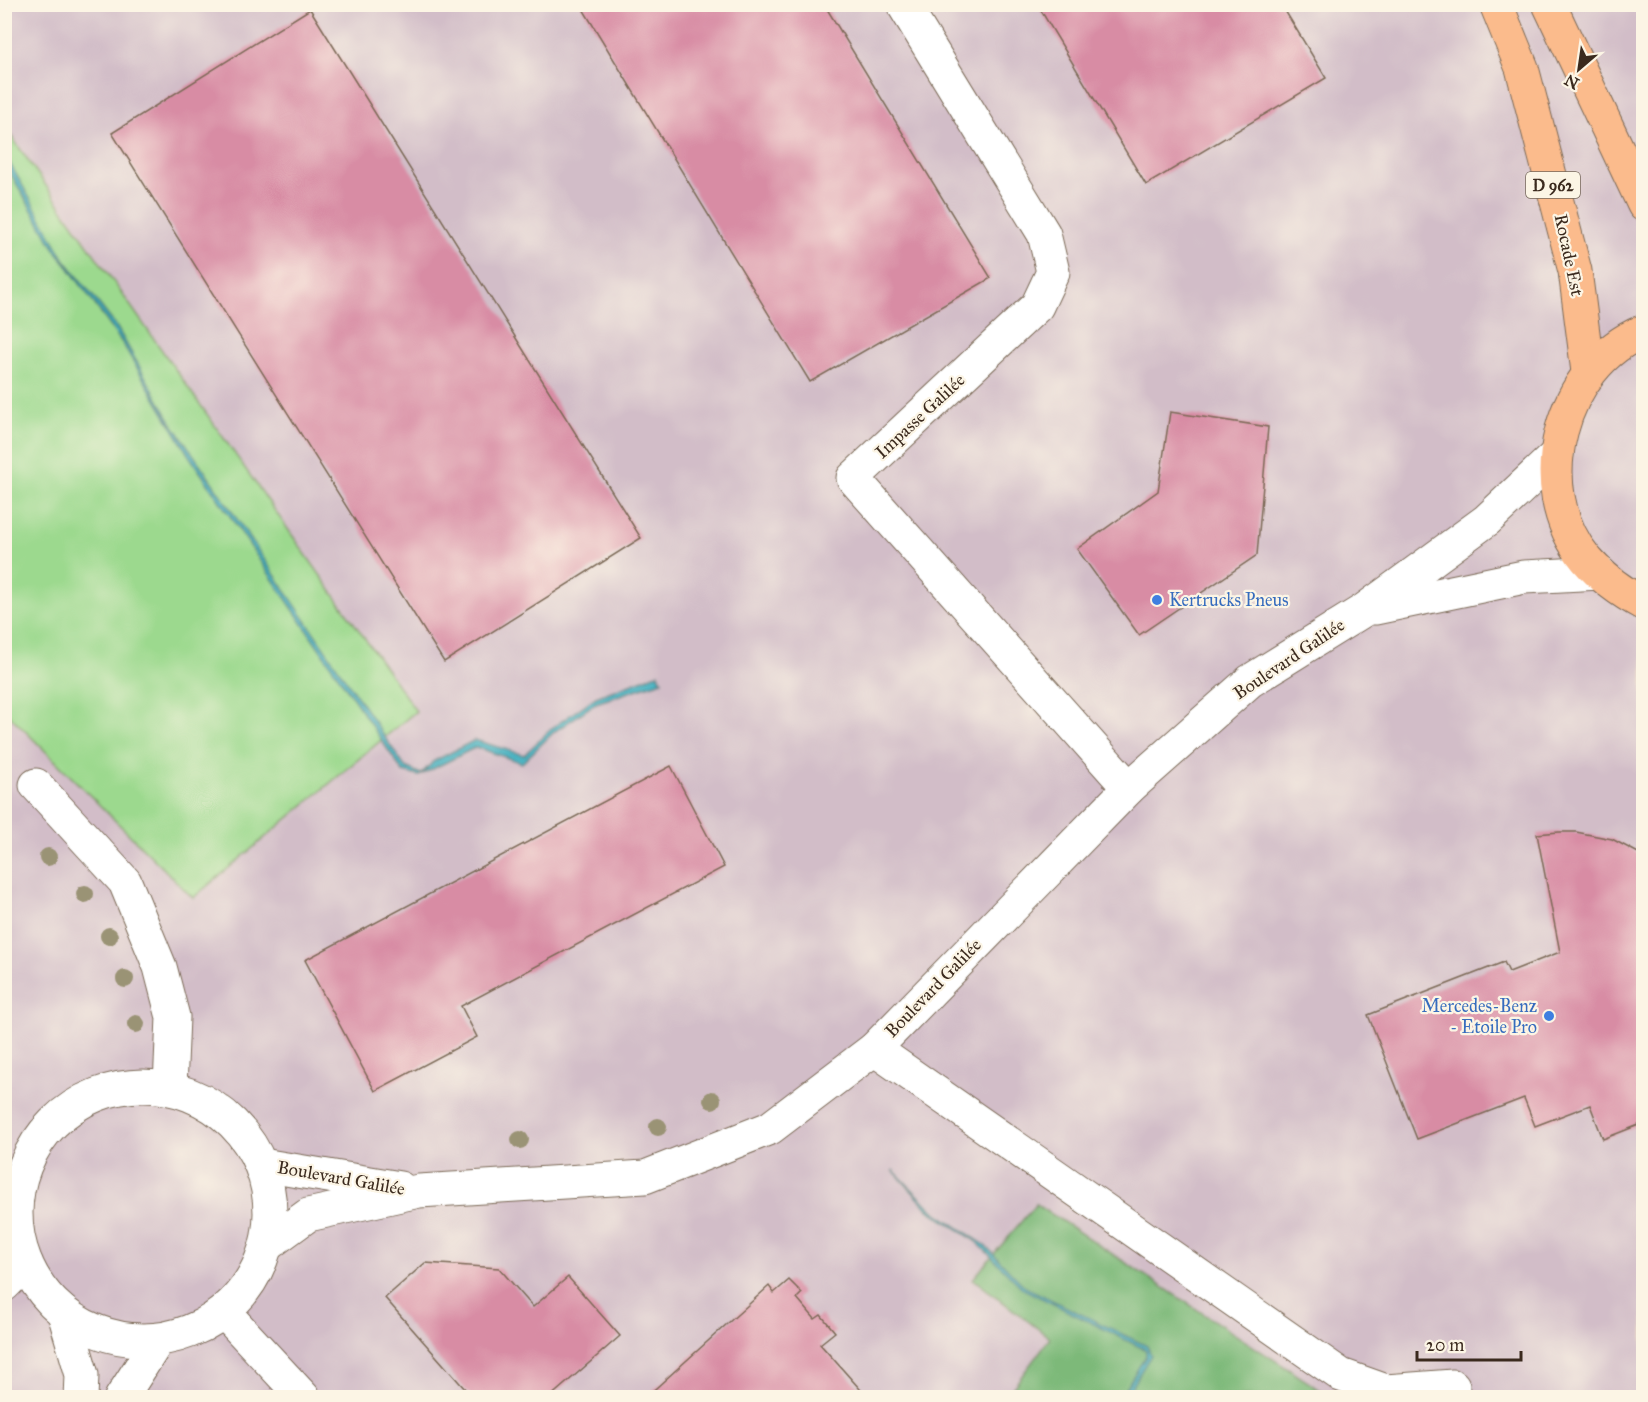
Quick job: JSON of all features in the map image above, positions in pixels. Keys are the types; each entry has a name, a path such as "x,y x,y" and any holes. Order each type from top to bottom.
{"main road":[{"name":"Rocade Est","path":"1496,4 1522,68 1575,271 1588,372"},
{"path":"1549,4 1644,205"},
{"path":"1644,331 1626,338 1588,372 1563,417 1555,469 1564,520 1585,558 1616,589 1644,604"}],"street":[{"name":"Impasse Galilée","path":"903,4 1044,234 1053,272 1037,306 853,478 1129,788"},
{"name":"Boulevard Galilée","path":"267,1245 308,1215 419,1191 645,1177 770,1128 874,1049 1129,788 1250,681 1364,610 1487,520 1557,454"},
{"name":"Boulevard Galilée","path":"1364,610 1524,577 1600,573"},
{"path":"36,785 125,882 160,967 173,1017 170,1087"},
{"path":"874,1049 1341,1375 1386,1391 1453,1386"},
{"path":"130,1085 170,1087 208,1103 240,1129 262,1165 271,1205 267,1245 251,1282 224,1312 193,1330 158,1340 125,1339 93,1330 64,1313 42,1290 15,1274 18,1185 33,1147 58,1117 92,1095 130,1085"},
{"name":"Boulevard Galilée","path":"262,1165 419,1191"},
{"path":"224,1312 304,1398"},
{"path":"64,1313 82,1375 81,1398"},
{"path":"121,1398 158,1340"}],"shaded area":[{"path":"5,5 1643,5 1643,1397 5,1397 4,711 193,898 416,711 5,126"}],"green space":[{"path":"4,126 416,711 193,898 5,711"},
{"path":"1036,1204 1331,1397 1006,1397 1050,1338 973,1279"}],"water":[{"path":"4,153 65,260 116,326 172,423 405,767 421,774 434,761 475,740 524,755 552,728 596,697 659,673 662,681 596,703 554,732 522,763 476,747 419,776 403,772 188,454 123,344 53,246 5,164"},
{"path":"893,1170 934,1211 985,1245 1025,1287 1147,1346 1151,1355 1125,1397 1120,1397 1146,1356 1146,1350 1023,1289 976,1241 930,1211"}],"building":[{"path":"580,4 824,4 991,278 810,382"},
{"path":"1037,4 1281,4 1326,78 1146,185"},
{"path":"310,9 641,538 444,662 112,133"},
{"path":"1170,412 1268,427 1257,555 1139,635 1077,549 1158,491"},
{"path":"671,766 724,867 461,1006 477,1037 375,1091 305,960"},
{"path":"1576,832 1612,839 1644,856 1644,1123 1603,1139 1590,1105 1535,1126 1524,1098 1417,1139 1368,1015 1504,962 1509,972 1560,952 1537,834"},
{"path":"425,1263 499,1268 533,1307 568,1277 620,1336 549,1398 473,1398 385,1298"},
{"path":"789,1280 802,1293 797,1298 815,1319 821,1315 835,1332 820,1344 868,1398 645,1398 769,1286 774,1293"}],"place":[{"name":"Kertrucks Pneus","path":"1157,600"},
{"name":"Mercedes-Benz - Etoile Pro","path":"1549,1016"}]}
